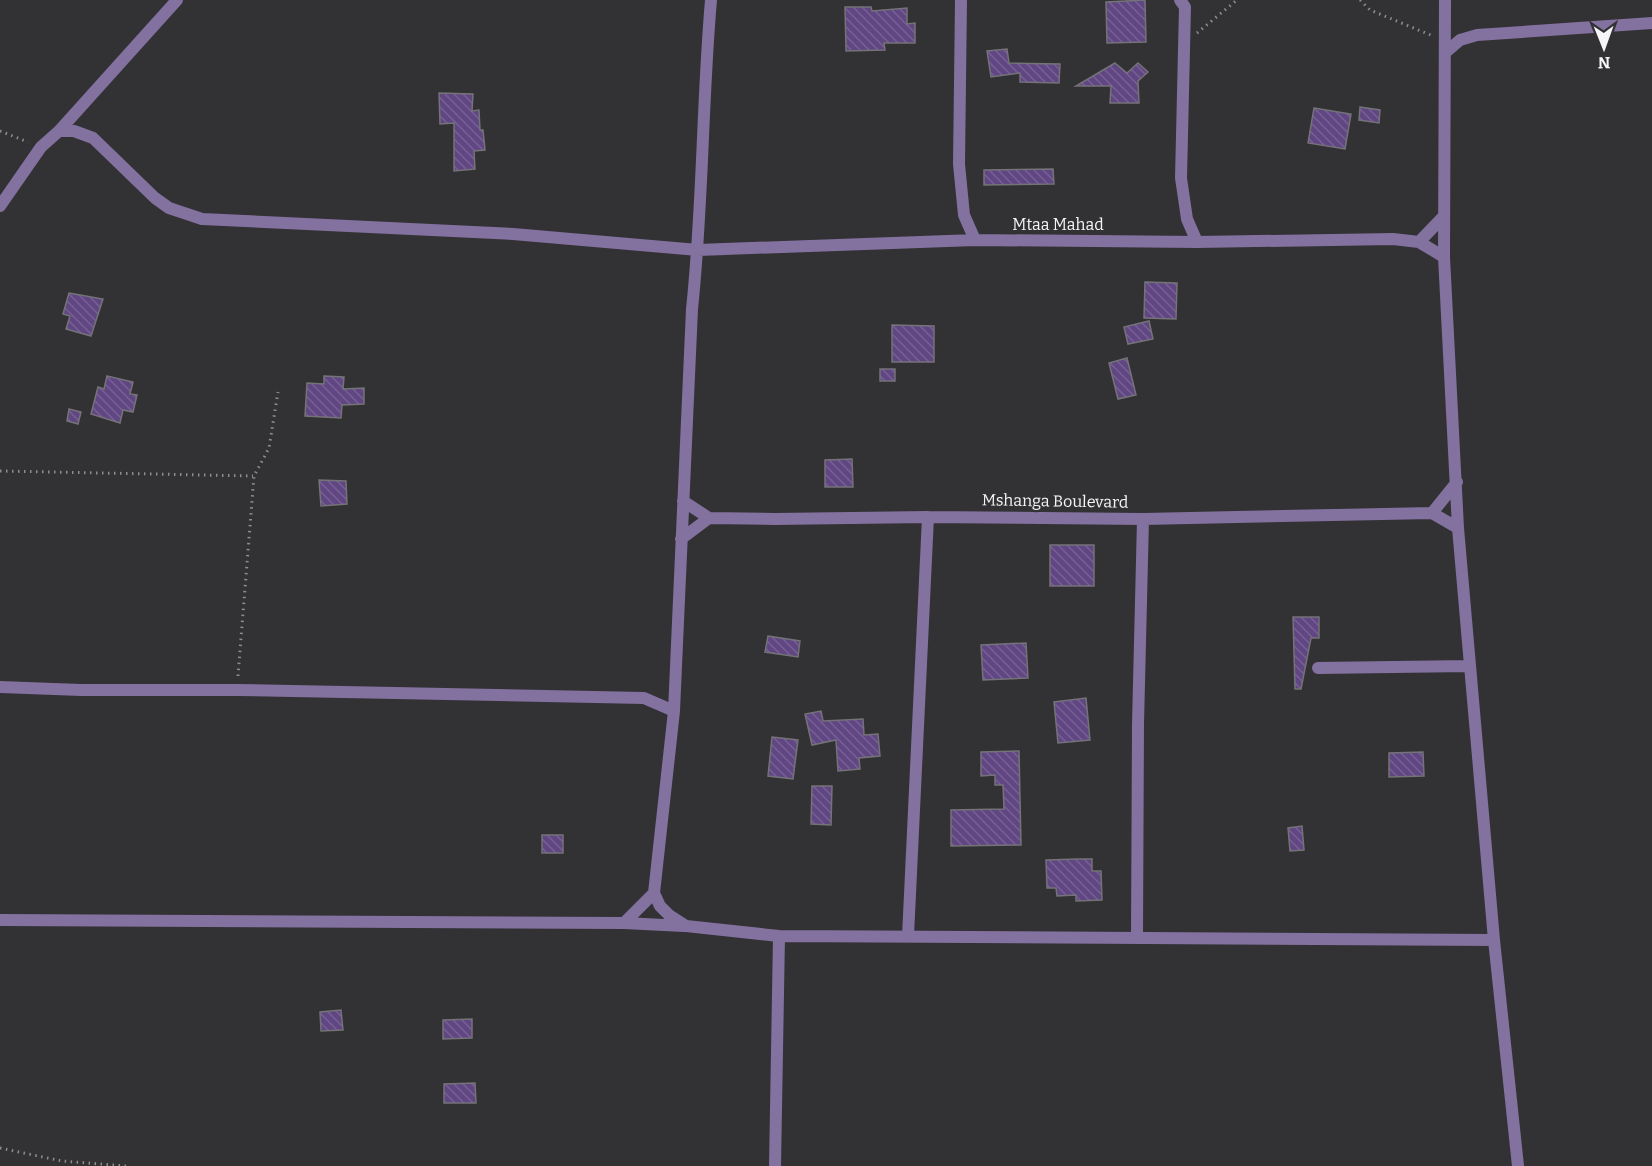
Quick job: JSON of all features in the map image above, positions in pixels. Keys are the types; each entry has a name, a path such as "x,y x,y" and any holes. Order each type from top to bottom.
{"street":[{"path":"0,206 41,147 59,131 177,0"},
{"path":"686,926 660,906 654,893 674,711 692,309 698,250 711,0"},
{"path":"961,0 959,164 964,215 975,240"},
{"path":"1180,0 1185,7 1182,178 1187,219 1197,242"},
{"path":"1445,0 1444,257 1458,528 1494,940 1518,1166"},
{"path":"1446,47 1478,35 1652,23"},
{"name":"Mtaa Mahad","path":"59,131 74,131 93,138 155,198 169,208 202,219 513,234 698,250 975,240 1197,242 1393,239 1419,242 1444,257"},
{"path":"1419,242 1444,216"},
{"path":"1456,482 1432,513 1458,528"},
{"path":"681,539 709,518 683,501"},
{"name":"Mshanga Boulevard","path":"709,518 1143,519 1432,513"},
{"path":"908,936 928,517"},
{"path":"1137,938 1143,519"},
{"path":"1318,668 1469,666"},
{"path":"0,687 644,698 674,711"},
{"path":"624,923 654,893"},
{"path":"0,920 624,923 686,926 779,936 1494,940"},
{"path":"775,1166 779,936"}],"path":[{"path":"1185,44 1237,0"},
{"path":"1360,0 1370,10 1446,47"},
{"path":"0,131 41,147"},
{"path":"237,690 254,476 269,448 278,392"},
{"path":"0,471 254,476"},
{"path":"0,1148 62,1161 126,1166"}],"building":[{"path":"1145,0 1146,42 1107,43 1106,2"},
{"path":"845,7 871,7 872,11 907,8 907,24 915,23 915,43 884,43 885,50 846,51"},
{"path":"1007,49 1009,63 1060,64 1059,83 1020,82 1020,73 991,77 987,51"},
{"path":"1115,63 1127,73 1138,63 1148,72 1138,81 1139,103 1110,103 1111,86 1076,86"},
{"path":"439,93 473,94 472,111 479,110 480,130 483,130 485,150 474,151 475,169 454,171 454,123 440,124"},
{"path":"1360,107 1380,110 1379,123 1359,120"},
{"path":"1314,108 1351,114 1345,149 1308,143"},
{"path":"1053,169 1054,184 984,185 984,170"},
{"path":"1145,282 1177,283 1176,319 1144,318"},
{"path":"69,293 103,299 91,336 66,329 70,316 63,314"},
{"path":"1149,321 1153,339 1128,344 1124,327"},
{"path":"892,325 934,326 934,362 892,362"},
{"path":"1127,358 1136,395 1118,399 1109,363"},
{"path":"880,369 895,369 895,381 880,381"},
{"path":"107,376 133,382 130,394 137,395 133,412 123,410 120,423 91,414 98,387 104,389"},
{"path":"324,376 344,377 343,389 364,388 364,404 342,405 341,418 305,416 307,383 324,384"},
{"path":"69,409 81,412 78,424 67,421"},
{"path":"852,459 853,487 825,487 825,460"},
{"path":"319,480 346,481 347,504 321,506"},
{"path":"1050,545 1094,545 1094,586 1050,586"},
{"path":"1293,617 1319,617 1319,638 1311,638 1301,689 1295,689"},
{"path":"768,636 800,641 798,657 765,652"},
{"path":"1026,643 1028,678 983,680 981,645"},
{"path":"1086,698 1090,740 1058,743 1054,702"},
{"path":"821,711 823,721 863,719 864,735 878,734 880,756 859,758 860,769 838,771 836,740 812,745 805,714"},
{"path":"772,737 798,740 793,779 768,776"},
{"path":"1019,751 1021,845 951,846 951,810 1004,809 1003,785 995,785 995,775 981,776 981,752"},
{"path":"1423,752 1424,776 1389,777 1389,753"},
{"path":"812,786 832,786 831,825 811,824"},
{"path":"1302,826 1304,850 1290,851 1288,828"},
{"path":"542,835 563,835 563,853 542,853"},
{"path":"1092,859 1092,871 1101,871 1102,900 1076,901 1076,895 1057,896 1056,888 1047,888 1046,860"},
{"path":"341,1010 343,1030 321,1031 320,1012"},
{"path":"472,1019 472,1038 443,1039 443,1020"},
{"path":"475,1083 476,1103 444,1103 444,1084"}]}
